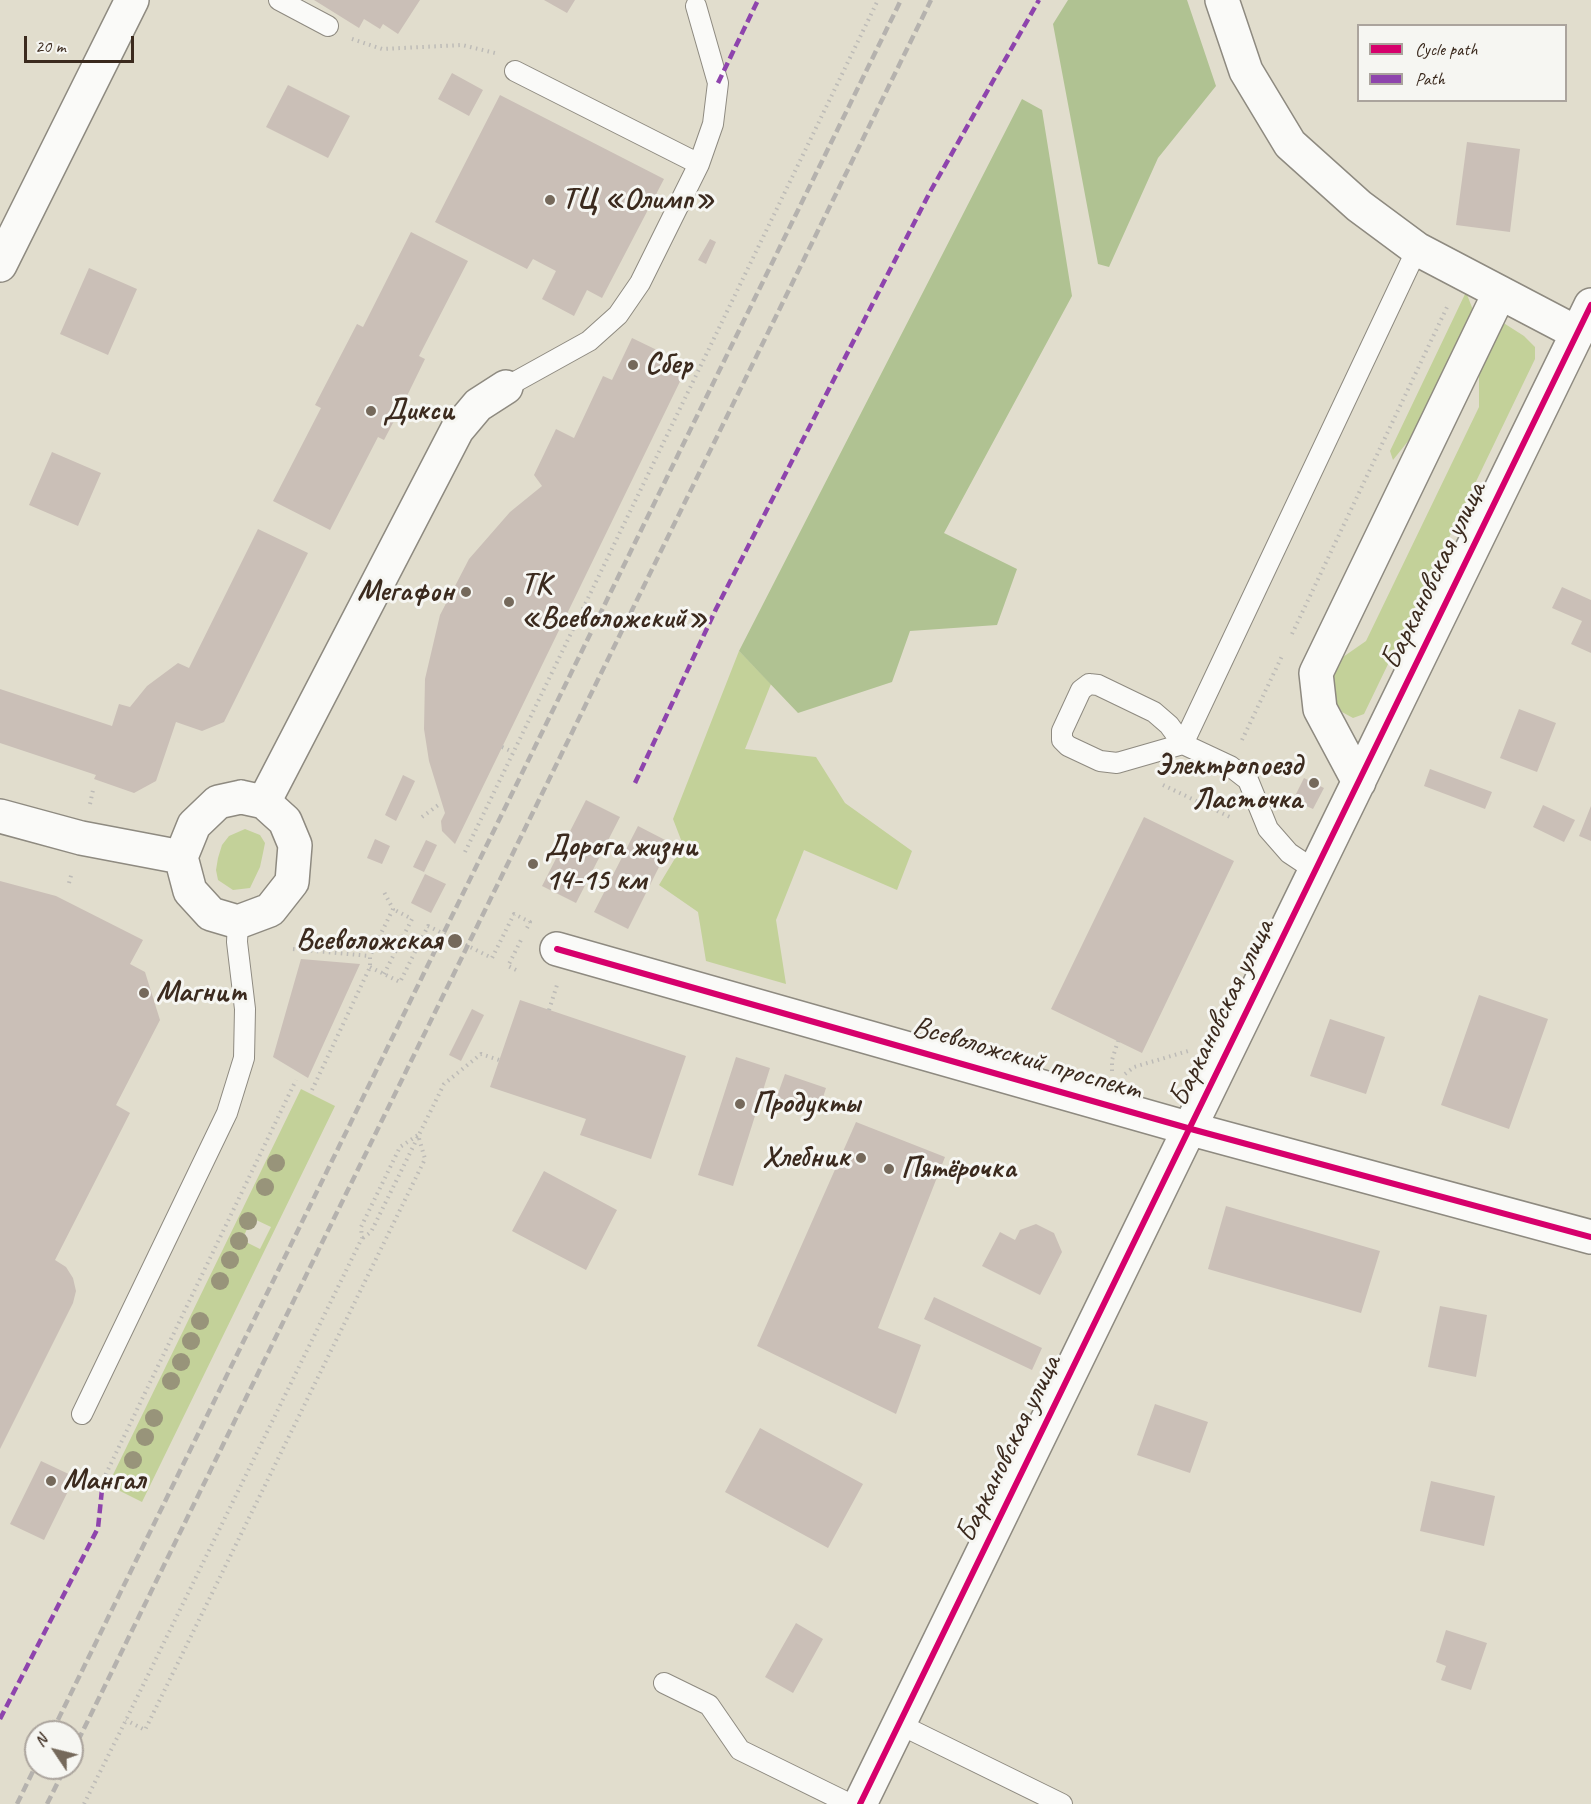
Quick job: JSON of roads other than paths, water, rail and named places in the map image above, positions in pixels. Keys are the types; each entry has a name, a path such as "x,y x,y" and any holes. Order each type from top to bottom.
{"street":[{"path":"0,264 132,0"},
{"path":"1222,0 1246,71 1290,144 1359,206 1417,249 1499,294 1586,325"},
{"path":"1359,782 1320,710 1316,673 1499,294"},
{"name":"Баркановская улица","path":"860,1804 1359,782 1586,325"},
{"path":"264,802 458,430 478,405 506,387"},
{"path":"241,797 264,802 285,820 295,845 292,882 270,910 238,922 211,914 190,891 181,857 194,825 218,802 241,797"},
{"path":"0,816 81,838 181,857"},
{"name":"Всеволожский проспект","path":"557,949 1191,1129 1591,1237"}],"lane":[{"path":"279,0 328,27"},
{"path":"506,387 590,341 618,315 640,283 699,164 713,124 718,82 696,6"},
{"path":"515,71 699,164"},
{"path":"1316,871 1289,853 1268,829 1248,780 1230,766 1183,744 1169,724 1154,712 1098,685 1089,684 1082,690 1062,731 1062,740 1068,746 1100,762 1117,763 1183,744 1417,249"},
{"path":"82,1414 227,1113 244,1058 245,1009 237,942 238,922"},
{"path":"664,1683 709,1705 740,1750 850,1804"},
{"path":"899,1724 1062,1804"}],"railway":[{"path":"58,1720 901,0"},
{"path":"84,1729 931,0"},
{"path":"17,1804 29,1780"},
{"path":"47,1804 59,1780"}],"place":[{"name":"ТЦ «Олимп»","path":"550,200"},
{"name":"Сбер","path":"633,365"},
{"name":"Дикси","path":"371,411"},
{"name":"Мегафон","path":"466,592"},
{"name":"ТК «Всеволожский»","path":"509,602"},
{"name":"Электропоезд Ласточка","path":"1314,783"},
{"name":"Дорога жизни 14-15 км","path":"533,864"},
{"name":"Всеволожская","path":"455,941"},
{"name":"Магнит","path":"144,993"},
{"name":"Продукты","path":"740,1104"},
{"name":"Хлебник","path":"861,1158"},
{"name":"Пятёрочка","path":"889,1169"},
{"name":"Мангал","path":"51,1481"}]}
